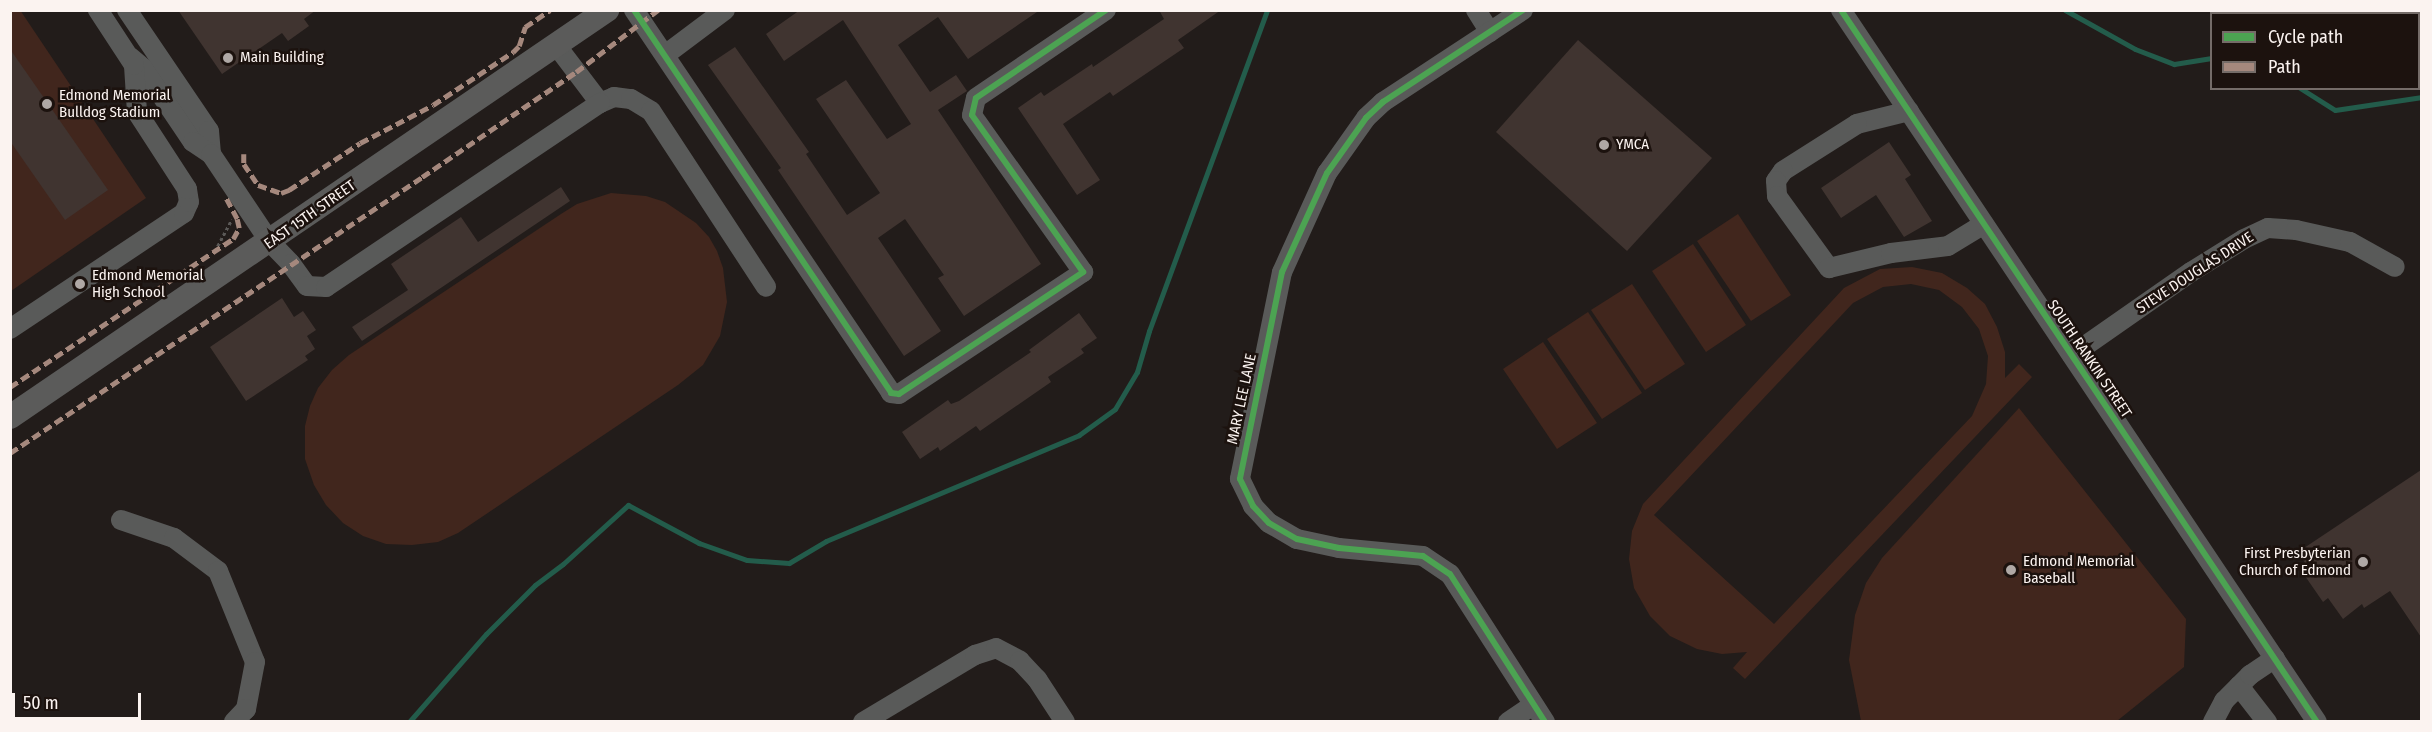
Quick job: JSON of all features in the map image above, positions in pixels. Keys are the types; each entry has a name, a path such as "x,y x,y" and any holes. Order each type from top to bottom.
{"main road":[{"name":"EAST 15TH STREET","path":"10,417 270,242 607,10"}],"street":[{"path":"10,329 187,209 190,196 187,189 137,112 136,71 130,57 98,10"},
{"path":"127,10 209,131 211,154"},
{"path":"634,10 891,393 899,394 1083,272 972,115 976,98 1106,10"},
{"path":"665,55 726,10"},
{"path":"1476,10 1490,32"},
{"name":"MARY LEE LANE","path":"1523,10 1383,102 1366,118 1328,173 1282,272 1240,479 1253,506 1269,523 1297,539 1339,548 1403,552 1423,556 1439,565 1450,574 1545,722"},
{"name":"SOUTH RANKIN STREET","path":"1841,10 2317,722"},
{"path":"556,45 600,103"},
{"path":"130,57 143,68 193,142 211,154 270,242 291,264 307,286 326,287 600,103 614,97 631,99 651,111 766,287"},
{"path":"1909,111 1857,124 1783,171 1776,181 1777,196 1829,268 1891,253 1948,246 1984,224"},
{"name":"STEVE DOUGLAS DRIVE","path":"2072,355 2191,272 2244,239 2268,228 2296,230 2350,242 2395,267"},
{"path":"121,520 174,538 218,571 255,662 246,709 234,722"},
{"path":"863,722 975,656 996,648 1020,661 1037,679 1065,722"},
{"path":"2213,722 2224,701 2275,658"},
{"path":"2239,686 2267,722"},
{"path":"1508,722 1533,705"}],"shaded area":[{"name":"Edmond Memorial Bulldog Stadium","path":"20,10 146,198 11,291 10,11"},
{"path":"611,193 646,196 665,202 696,223 709,237 717,251 723,268 727,302 720,336 703,365 678,385 458,533 438,542 412,545 386,544 363,536 343,523 326,505 314,485 305,459 305,426 310,406 318,388 332,370 349,355 561,214 577,204"},
{"path":"1738,214 1791,295 1751,321 1697,241"},
{"path":"1693,244 1746,325 1706,352 1652,271"},
{"path":"1912,267 1942,273 1967,288 1985,304 1997,327 2005,352 2005,378 2019,364 2032,377 1745,679 1733,668 1747,652 1722,654 1697,649 1670,636 1650,616 1634,588 1629,559 1632,531 1643,504 1844,288 1880,269","holes":["1911,284 1939,290 1962,307 1979,329 1988,356 1986,384 1972,416 1774,624 1654,515 1853,303 1883,287"]},
{"path":"1632,284 1685,364 1645,390 1591,310"},
{"path":"1588,312 1642,393 1602,419 1547,339"},
{"path":"1543,342 1597,423 1557,449 1503,369"},
{"name":"Edmond Memorial Baseball","path":"2019,408 2186,619 2184,667 2117,721 1861,721 1849,660 1855,615 1866,583 1882,558"}],"building":[{"name":"Main Building","path":"178,10 316,10 304,19 309,26 288,41 282,33 222,74"},
{"path":"800,10 1040,10 968,59 938,17 898,45 930,92 956,75 967,91 938,110 1041,264 964,316 938,278 944,275 905,219 878,238 941,331 904,356 778,170 781,168 708,65 735,47 809,152 806,154 847,215 880,193 816,99 846,80 887,139 911,124 843,20 784,61 766,34"},
{"path":"1159,10 1221,10 1178,40 1184,48 1113,96 1110,92 1063,124 1100,180 1077,195 1018,108 1041,92 1044,96 1092,64 1093,67 1164,19"},
{"name":"YMCA","path":"1578,40 1712,158 1627,251 1496,132"},
{"path":"10,49 108,190 65,220 10,141"},
{"path":"1889,142 1911,175 1905,179 1932,221 1904,237 1876,195 1841,218 1821,188"},
{"path":"561,187 570,201 362,341 352,327 408,290 391,264 461,217 478,242"},
{"path":"282,298 294,317 303,311 316,330 307,336 315,349 305,356 308,360 246,401 210,347"},
{"path":"1079,313 1097,338 1081,349 1084,353 1048,377 1051,382 980,431 976,426 940,451 938,447 920,459 902,432 948,400 951,404 959,401 1031,352 1029,350"},
{"name":"First Presbyterian Church of Edmond","path":"2421,470 2421,637 2390,591 2364,608 2362,604 2343,619 2328,598 2323,602 2305,576 2311,572 2298,552"}],"waterway":[{"path":"409,722 486,634 535,585 563,564 628,505 699,543 747,560 789,563 826,541 1079,435 1115,409 1137,372 1149,331 1267,10"},
{"path":"2065,10 2135,49 2174,64 2210,58"},
{"path":"2303,90 2335,110 2422,97"}],"marked path":[{"path":"244,154 244,164 258,185 281,193 289,190 360,143 433,105 513,52 519,46 525,27 550,10"},
{"path":"10,453 576,72 658,10"},
{"path":"10,387 233,239 239,228 226,198"}],"cycle path":[{"path":"634,10 891,393 899,394 1083,272 972,115 976,98 1106,10"},
{"path":"1523,10 1383,102 1366,118 1327,173 1282,272 1240,479 1253,506 1269,523 1297,539 1339,548 1423,556 1450,574 1545,722"},
{"path":"1841,10 2317,722"}],"place":[{"name":"Main Building","path":"228,58"},
{"name":"Edmond Memorial Bulldog Stadium","path":"47,104"},
{"name":"YMCA","path":"1604,145"},
{"name":"Edmond Memorial High School","path":"80,284"},
{"name":"First Presbyterian Church of Edmond","path":"2363,562"},
{"name":"Edmond Memorial Baseball","path":"2011,570"}]}
